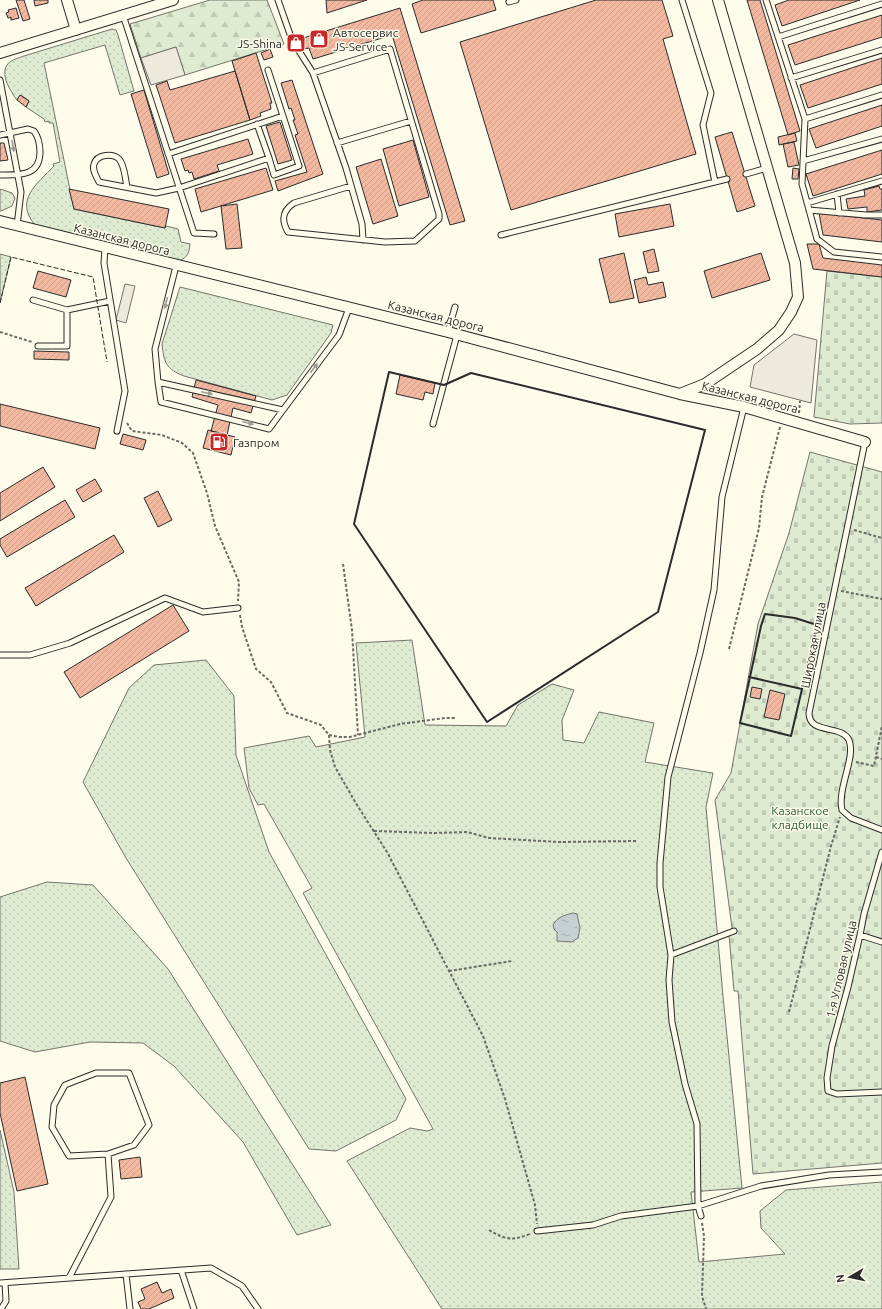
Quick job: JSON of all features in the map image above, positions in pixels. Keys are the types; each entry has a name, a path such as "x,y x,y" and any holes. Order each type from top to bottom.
{"street":[{"path":"66,0 76,30"},
{"path":"0,53 173,0"},
{"path":"680,394 705,384 757,349 779,330 791,312 798,296 795,263 718,0"},
{"name":"Казанская дорога","path":"0,222 453,334 680,394 744,408 865,442"}],"lane":[{"path":"278,0 292,40 313,73 351,186 362,224 363,240"},
{"path":"509,2 516,0"},
{"path":"682,0 711,93 703,125 715,182"},
{"path":"766,0 805,119 802,184 817,239 834,252 882,257"},
{"path":"778,38 882,4"},
{"path":"123,15 194,233 214,234"},
{"path":"313,73 390,49 439,214 439,220 415,241 385,242 288,232 284,225 284,215 287,208 294,203 351,186"},
{"path":"791,78 882,50"},
{"path":"257,124 274,175 299,166 268,70"},
{"path":"0,80 22,192 17,226"},
{"path":"805,119 882,95"},
{"path":"168,154 283,116"},
{"path":"337,143 411,121"},
{"path":"0,135 28,129 34,131 39,142 40,157 36,167 31,172 18,175 0,175"},
{"path":"803,161 882,139"},
{"path":"127,187 123,168 118,159 111,155 104,156 97,159 93,164 94,174 99,182 156,193 179,188 268,158"},
{"path":"746,174 766,168"},
{"path":"501,235 727,179"},
{"path":"807,202 882,181"},
{"path":"837,194 839,213"},
{"path":"809,210 882,215"},
{"path":"105,248 104,263 125,391 117,431"},
{"path":"176,266 155,349 161,402 269,428 339,335 350,308"},
{"path":"33,300 67,310 110,302"},
{"path":"433,424 453,334 455,306"},
{"path":"38,346 67,346 67,310"},
{"path":"158,382 283,410"},
{"path":"701,1216 698,1206 697,1124 685,1084 672,1022 669,980 671,955 660,887 660,863 668,777 700,653 714,590 722,497 744,408"},
{"name":"Широкая улица","path":"842,810 840,796 850,752 850,742 846,736 841,733 812,723 809,718 809,713 865,442"},
{"path":"0,655 30,655 70,643 165,598 203,612 238,608"},
{"path":"842,810 852,818 882,830"},
{"name":"1-я Угловая улица","path":"882,852 864,914 848,988 832,1046 827,1078 828,1091 837,1094 882,1092"},
{"path":"671,955 734,931"},
{"path":"860,935 882,942"},
{"path":"96,1073 129,1073 149,1125 134,1145 108,1154 70,1156 52,1127 54,1105 65,1085 96,1073"},
{"path":"68,1278 111,1197 108,1154"},
{"path":"537,1231 593,1225 621,1216 698,1206 761,1186 829,1175 882,1172"},
{"path":"1,1309 6,1301 2,1283 211,1268 242,1286 258,1309"},
{"path":"181,1270 194,1309"},
{"path":"126,1274 130,1309"}],"path":[{"path":"0,332 33,342 38,346"},
{"path":"120,414 132,431 162,435 182,443 193,454 207,493 215,526 239,582 238,608 242,627 256,669 271,682 287,713 320,725 328,735 330,750 335,767 387,852 482,1036 505,1099 535,1205 537,1231 517,1239 502,1237 489,1230"},
{"path":"729,649 759,528 762,497 783,419"},
{"path":"847,529 882,538"},
{"path":"343,564 352,630 358,735"},
{"path":"834,589 882,599"},
{"path":"328,735 350,737 400,724 455,718"},
{"path":"848,761 874,766 882,726"},
{"path":"876,757 882,759"},
{"path":"789,1012 831,846 842,810"},
{"path":"374,831 433,834 467,832 488,838 551,841 637,841"},
{"path":"449,971 512,961"},
{"path":"701,1216 704,1236 702,1296 706,1309"}],"green space":[{"path":"210,0 267,0 284,44 185,75 176,47 141,58 130,24"},
{"path":"112,29 116,30 118,35 134,91 120,95 105,45 44,63 74,209 165,228 166,226 178,229 181,242 190,244 188,254 179,261 35,225 29,216 27,200 30,193 54,166 53,164 60,162 53,123 49,123 49,121 45,122 44,119 26,107 29,101 21,95 17,100 7,83 5,69 8,63 17,58"},
{"path":"0,189 12,193 15,198 12,206 1,211 0,211"},
{"path":"0,254 11,257 0,303"},
{"path":"827,271 882,277 882,423 850,424 814,417"},
{"path":"180,287 333,325 331,333 287,395 272,400 184,376 173,371 167,364 165,361 162,344"},
{"name":"Казанское кладбище","path":"810,452 882,472 882,1163 753,1174 738,991 734,991 729,935 732,928 715,800 731,773 758,624 789,533"},
{"path":"412,640 425,725 506,726 518,705 552,684 574,690 562,720 563,740 584,743 599,712 654,723 645,762 713,773 706,807 742,1188 691,1192 699,1262 785,1254 761,1228 760,1211 786,1190 882,1182 882,1309 442,1309 347,1161 410,1128 427,1131 433,1129 303,893 312,888 264,804 258,805 249,788 244,748 309,736 316,747 365,737 356,643"},
{"path":"206,660 234,696 236,755 269,852 406,1099 396,1120 336,1151 309,1149 126,858 83,782 129,688 154,665"},
{"path":"47,882 93,885 168,969 331,1225 297,1235 243,1142 174,1066 143,1043 90,1042 35,1052 0,1041 0,897"},
{"path":"0,1130 14,1192 19,1269 0,1269"}],"shaded area":[{"path":"176,47 185,75 151,85 141,58"},
{"path":"125,284 135,286 126,323 116,320"},
{"path":"794,334 817,340 811,403 750,387 754,365"}],"water":[{"path":"573,913 577,914 580,928 578,938 572,942 557,941 557,932 553,925 559,918"}],"building":[{"path":"16,0 24,0 30,19 23,21"},
{"path":"34,0 48,0 48,3 35,6"},
{"path":"326,0 367,0 327,13"},
{"path":"423,0 493,0 496,10 421,33 412,4"},
{"path":"596,0 662,0 673,36 663,39 696,154 511,210 460,42"},
{"path":"747,0 760,0 800,131 788,135"},
{"path":"789,0 860,0 782,26 775,5"},
{"path":"16,8 19,18 11,20 11,17 8,18 6,13 9,12 8,10"},
{"path":"400,8 465,221 450,225 392,35 313,59 309,48 303,49 300,39"},
{"path":"882,15 882,37 795,65 788,45"},
{"path":"270,49 273,57 264,60 261,53"},
{"path":"256,53 272,103 270,103 271,109 260,113 261,116 250,120 232,61"},
{"path":"882,58 882,84 808,108 800,85"},
{"path":"235,71 250,120 175,143 156,85 167,81 170,90"},
{"path":"292,80 323,174 278,191 275,181 307,172 295,135 298,134 293,120 295,120 291,108 289,109 281,83"},
{"path":"144,90 169,174 157,178 131,94"},
{"path":"20,95 29,101 26,107 17,100"},
{"path":"882,105 882,126 816,148 809,129"},
{"path":"280,122 292,160 278,164 266,126"},
{"path":"732,132 755,206 737,212 715,137"},
{"path":"795,133 797,141 779,145 778,137"},
{"path":"248,139 253,154 217,165 219,171 194,179 192,172 189,173 188,170 185,171 181,159"},
{"path":"413,140 429,197 399,206 383,149"},
{"path":"794,142 799,165 788,167 783,144"},
{"path":"0,143 4,143 8,160 0,161"},
{"path":"882,150 882,174 813,196 806,174"},
{"path":"381,159 398,216 373,224 356,167"},
{"path":"266,168 273,190 201,212 195,189"},
{"path":"793,168 799,169 798,179 792,179"},
{"path":"879,186 880,189 882,189 882,210 867,212 867,207 848,209 846,199 865,196 864,190"},
{"path":"69,189 169,209 165,228 74,209"},
{"path":"237,204 242,248 226,249 221,206"},
{"path":"670,204 674,226 619,237 615,214"},
{"path":"819,213 882,220 882,242 823,235"},
{"path":"807,244 819,244 823,258 882,265 882,277 813,269"},
{"path":"654,249 659,271 648,273 643,252"},
{"path":"624,253 634,298 610,303 599,259"},
{"path":"761,253 770,280 712,298 704,271"},
{"path":"38,271 71,280 66,297 33,288"},
{"path":"646,277 648,285 663,282 666,297 639,303 634,280"},
{"path":"34,351 69,352 69,360 34,359"},
{"path":"400,375 435,383 433,394 425,392 423,400 396,394"},
{"path":"196,380 256,396 251,413 233,408 227,435 211,431 218,405 192,397"},
{"path":"0,404 100,428 95,449 0,426"},
{"name":"Газпром","path":"208,430 235,437 231,455 203,448"},
{"path":"123,434 146,440 143,450 120,444"},
{"path":"43,467 55,487 0,521 0,493"},
{"path":"95,479 102,491 83,502 76,490"},
{"path":"158,491 172,520 158,527 144,498"},
{"path":"65,500 75,517 7,557 0,545 0,539"},
{"path":"114,535 124,552 36,606 25,588"},
{"path":"173,605 189,631 80,698 64,672"},
{"path":"752,687 762,689 760,699 750,697"},
{"path":"770,690 785,694 779,720 764,717"},
{"path":"25,1077 48,1184 17,1191 0,1113 0,1083"},
{"path":"140,1157 142,1177 121,1179 119,1160"},
{"path":"157,1282 162,1293 171,1289 174,1298 149,1309 141,1309 138,1302 145,1299 141,1289"}],"fence":[{"path":"0,303 11,257 93,277 107,362"}],"wall":[{"path":"389,372 444,385 471,373 705,430 658,612 487,722 354,524 389,372"},
{"path":"765,614 795,618 817,625 791,736 740,723 761,626 765,614"},
{"path":"749,677 802,689"}],"place":[{"name":"Автосервис JS-Service","path":"319,39"},
{"name":"JS-Shina","path":"296,43"},
{"name":"Газпром","path":"219,442"}]}
